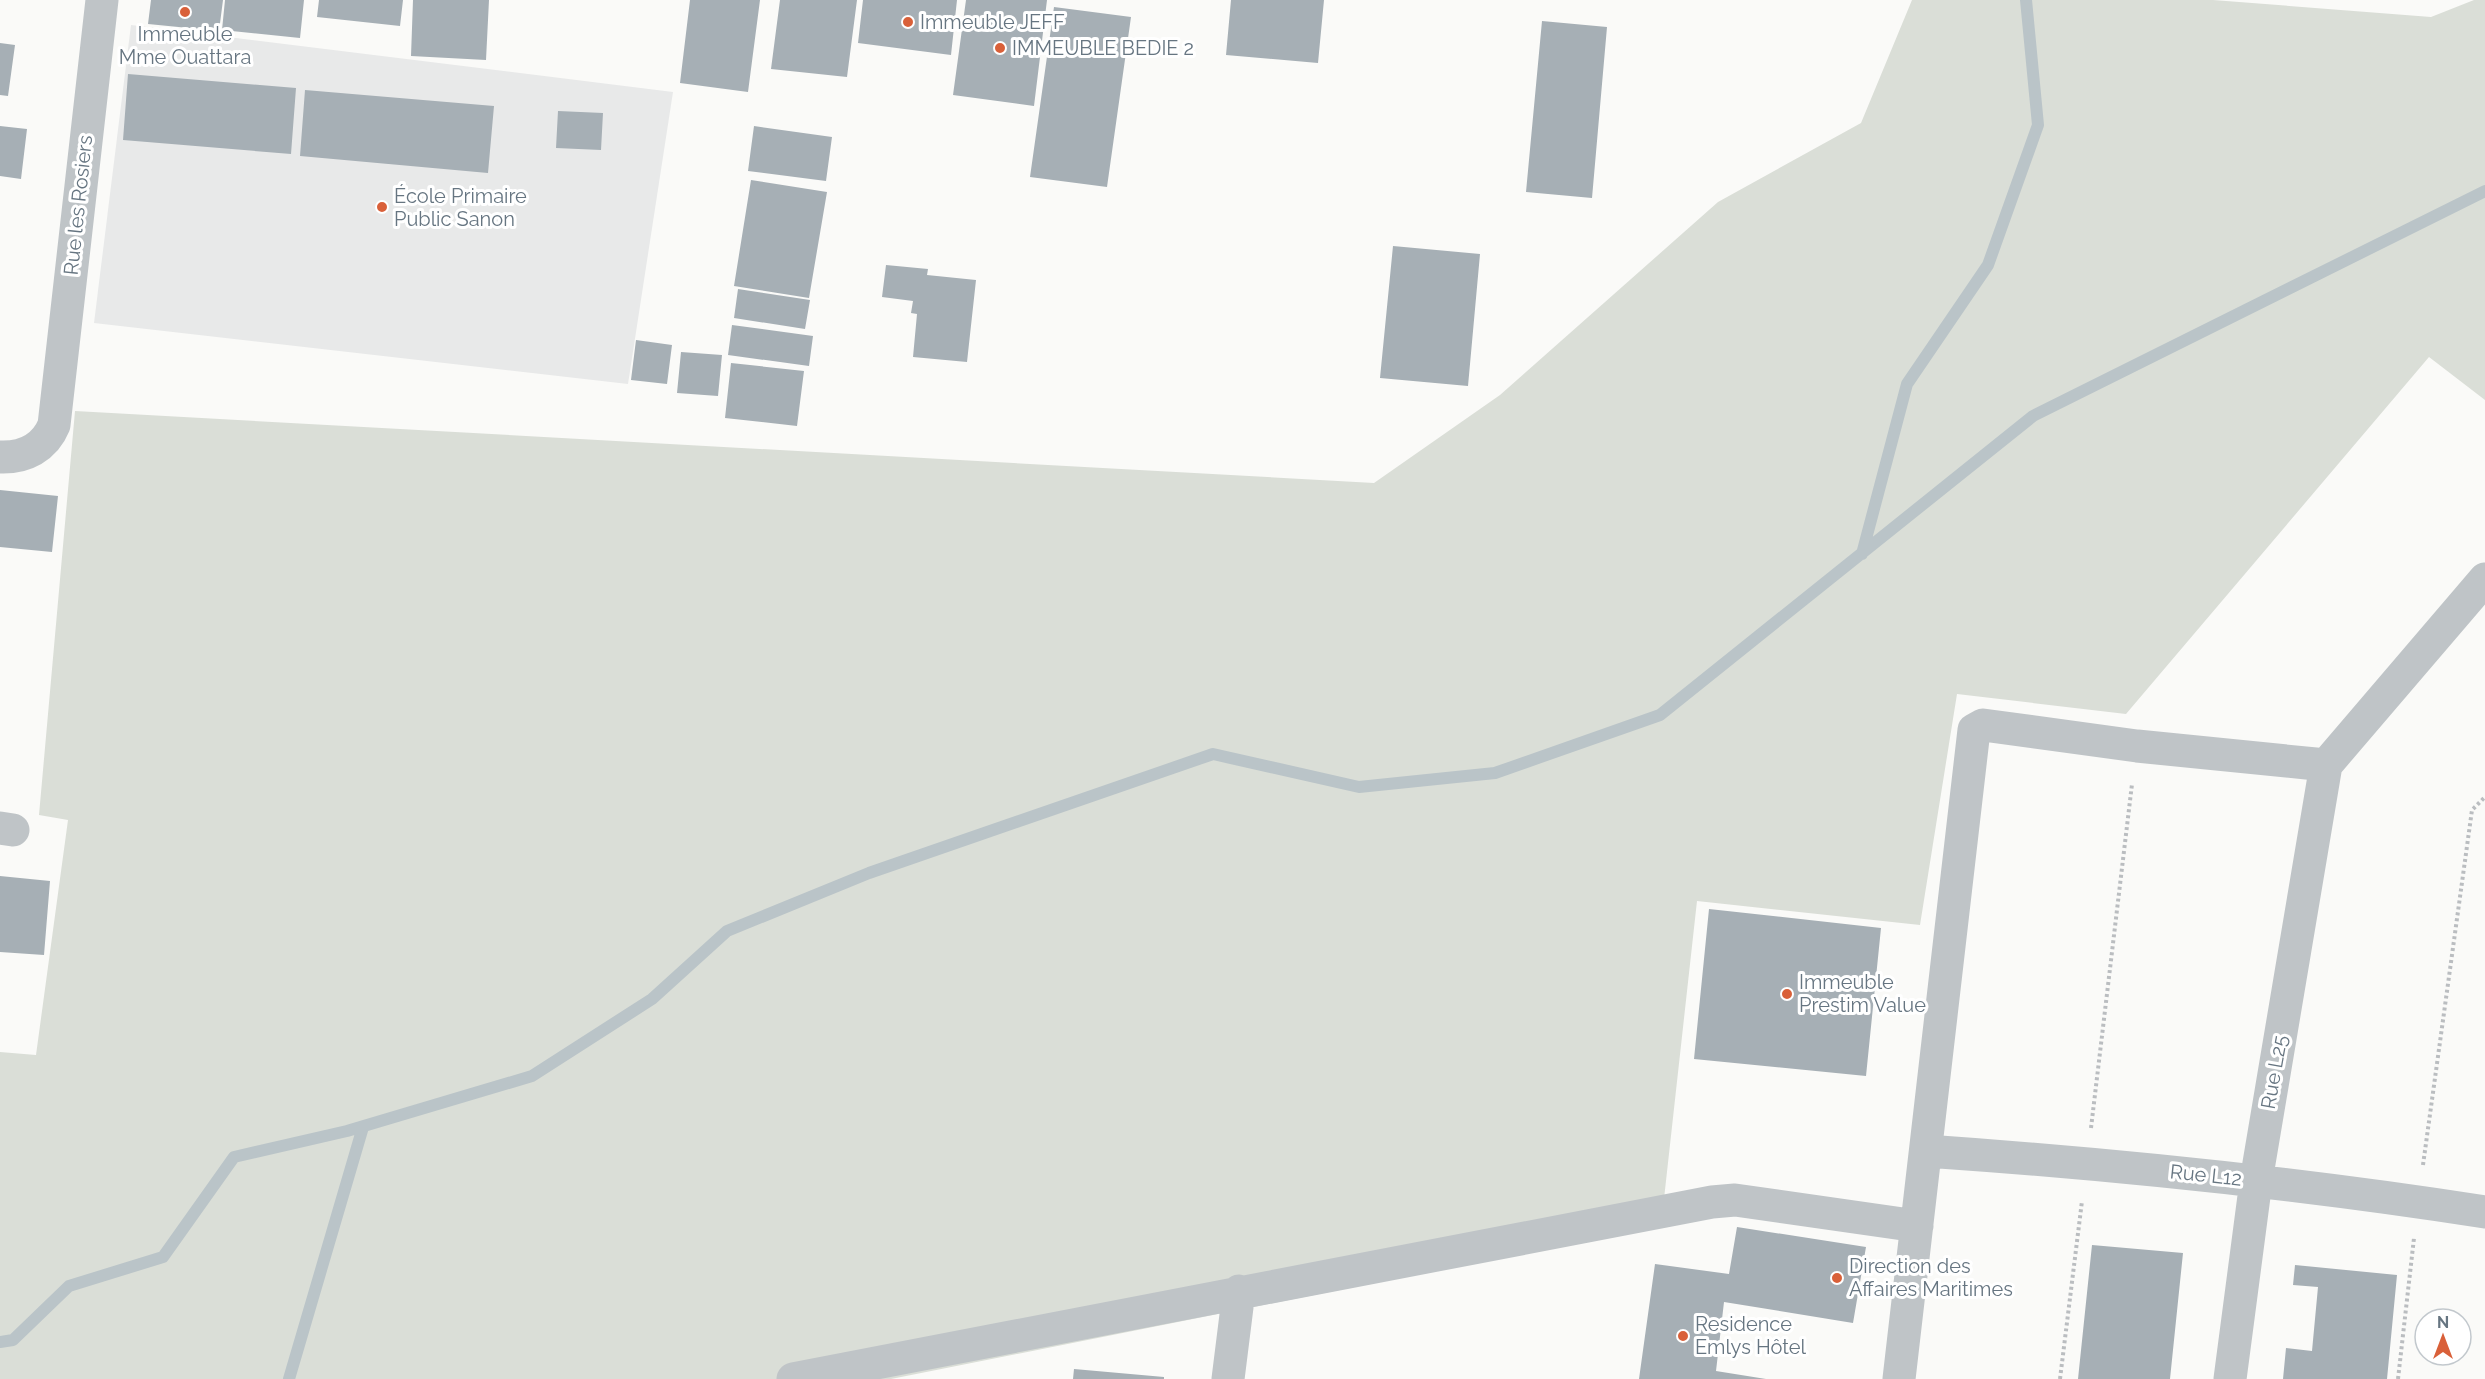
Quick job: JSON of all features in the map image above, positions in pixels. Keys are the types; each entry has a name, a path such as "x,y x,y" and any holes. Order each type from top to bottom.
{"street":[{"name":"Rue les Rosiers","path":"0,457 41,446 49,438 54,425 102,0"},
{"path":"1899,1379 1974,729 1983,725 2137,746 2326,765 2485,579"},
{"name":"Rue L25","path":"2230,1379 2256,1181 2326,765"},
{"name":"Rue L12","path":"1926,1151 2087,1162 2256,1181 2485,1212"},
{"path":"793,1379 1239,1291 1712,1202 1735,1200 1917,1226"},
{"path":"1228,1379 1239,1291"}],"path":[{"path":"2060,1379 2137,746"},
{"path":"2398,1379 2418,1202 2472,810 2485,797"}],"shaded area":[{"path":"1912,0 2213,0 2431,17 2474,0 2485,0 2485,400 2429,357 2126,714 1957,694 1920,925 1697,901 1661,1226 891,1379 0,1379 0,1052 36,1055 68,820 39,815 75,411 1374,483 1500,395 1718,202 1861,123"},
{"name":"École Primaire Public Sanon","path":"131,25 673,92 628,384 94,323"}],"building":[{"name":"Immeuble Mme Ouattara","path":"151,0 223,0 219,31 148,24"},
{"path":"225,0 304,0 300,38 222,30"},
{"path":"319,0 403,0 400,26 317,17"},
{"path":"413,0 489,0 486,60 411,56"},
{"path":"690,0 760,0 748,92 680,83"},
{"path":"780,0 857,0 847,77 771,69"},
{"name":"Immeuble JEFF","path":"863,0 957,0 951,55 858,43"},
{"name":"IMMEUBLE BEDIE 2","path":"966,0 1047,0 1034,106 953,95"},
{"path":"1231,0 1324,0 1318,63 1226,55"},
{"path":"1054,7 1131,17 1107,187 1030,177"},
{"path":"1542,21 1607,27 1592,198 1526,192"},
{"path":"0,43 15,45 8,96 0,95"},
{"path":"128,74 296,88 291,154 123,140"},
{"path":"305,90 494,106 488,173 300,156"},
{"path":"558,111 603,113 601,150 556,148"},
{"path":"0,126 27,129 21,179 0,176"},
{"path":"754,126 832,137 826,181 748,171"},
{"path":"751,180 827,192 809,298 734,286"},
{"path":"1393,246 1480,254 1468,386 1380,378"},
{"path":"886,265 928,269 927,275 976,280 967,362 913,357 917,314 911,313 913,301 882,297"},
{"path":"738,289 810,300 805,329 734,318"},
{"path":"732,325 813,336 809,366 728,355"},
{"path":"636,340 672,345 667,384 631,380"},
{"path":"681,352 722,355 718,396 677,393"},
{"path":"731,363 804,371 797,426 725,418"},
{"path":"0,490 58,496 52,552 0,547"},
{"path":"0,876 50,881 44,955 0,952"},
{"name":"Immeuble Prestim Value","path":"1709,909 1881,928 1866,1076 1694,1059"},
{"path":"1737,1227 1866,1247 1853,1323 1724,1302 1716,1371 1766,1379 1639,1379 1655,1264 1729,1274"},
{"path":"2092,1245 2183,1253 2170,1379 2078,1379"},
{"path":"2295,1265 2397,1275 2387,1379 2283,1379 2286,1348 2312,1351 2318,1287 2293,1285"},
{"path":"1074,1369 1164,1377 1164,1379 1073,1379"}],"waterway":[{"path":"1862,554 1907,384 1988,265 2038,125 2026,0"},
{"path":"0,1342 13,1340 69,1286 163,1257 234,1157 347,1131 532,1076 652,999 727,931 869,873 1213,754 1359,787 1495,773 1660,715 2033,416 2485,191"},
{"path":"289,1379 363,1127"}],"place":[{"name":"Immeuble Mme Ouattara","path":"185,12"},
{"name":"Immeuble JEFF","path":"908,22"},
{"name":"IMMEUBLE BEDIE 2","path":"1000,48"},
{"name":"École Primaire Public Sanon","path":"382,207"},
{"name":"Immeuble Prestim Value","path":"1787,994"},
{"name":"Direction des Affaires Maritimes","path":"1837,1278"},
{"name":"Residence Emlys Hôtel","path":"1683,1336"}]}
